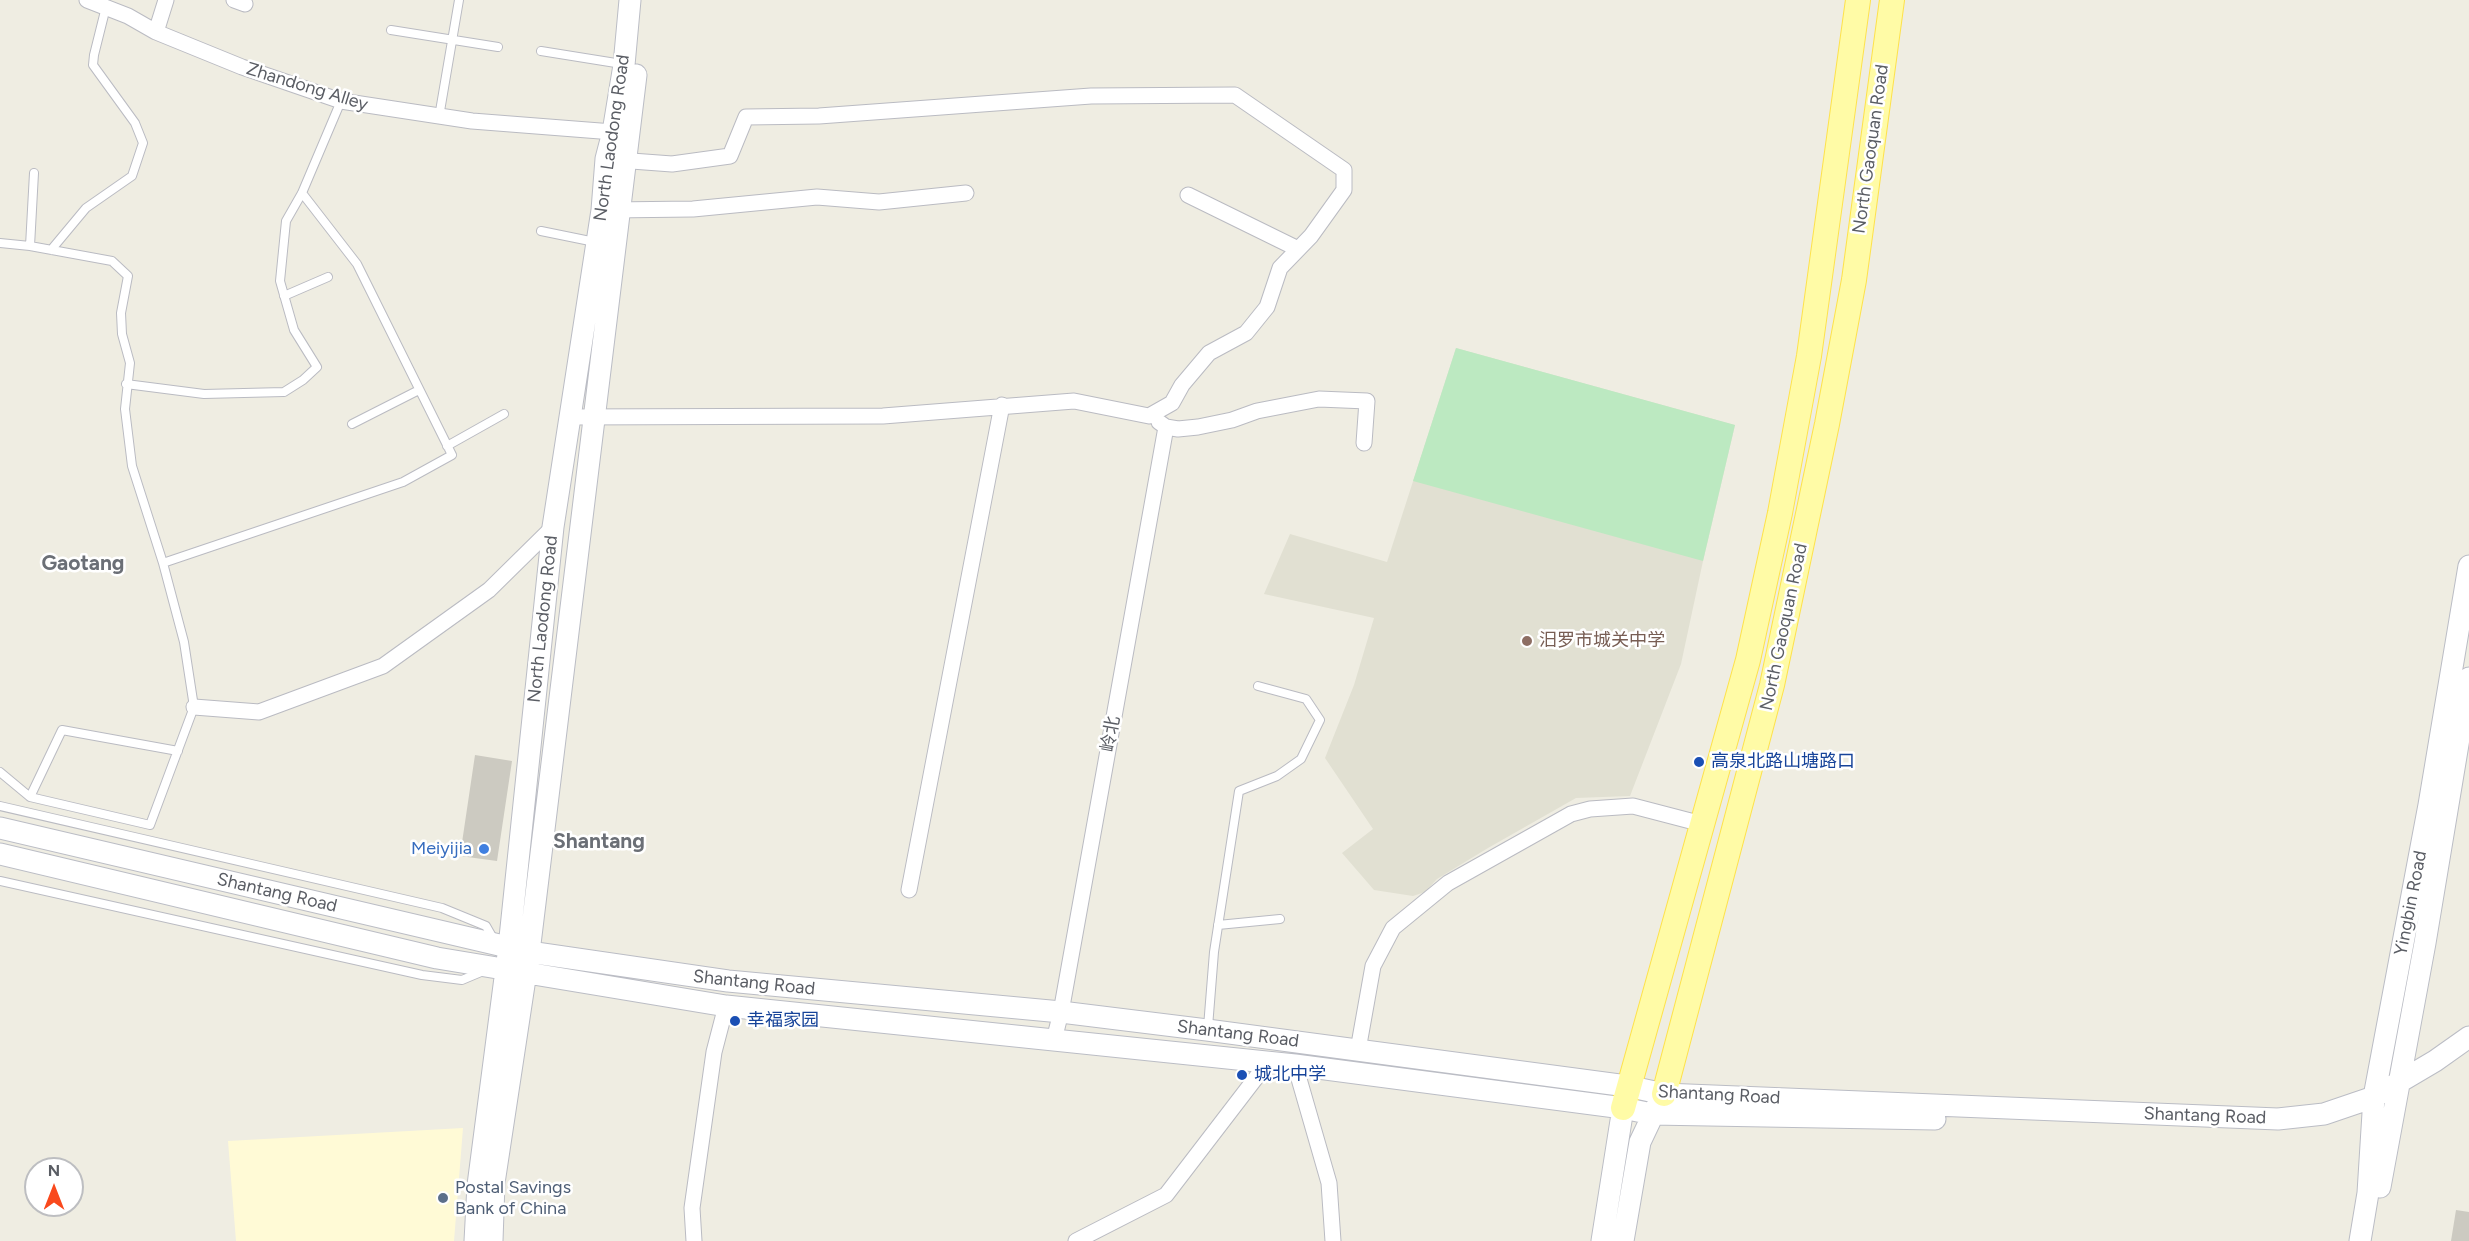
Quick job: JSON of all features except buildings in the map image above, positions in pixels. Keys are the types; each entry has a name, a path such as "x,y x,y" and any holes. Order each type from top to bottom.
{"main road":[{"name":"North Gaoquan Road","path":"1625,1097 1748,660 1780,513 1809,356 1858,0"},
{"name":"North Gaoquan Road","path":"1658,1104 1772,685 1827,424 1854,280 1892,0"}],"street":[{"name":"Zhandong Alley","path":"87,0 128,16 156,32 242,67 342,101 439,117 613,132"},
{"path":"128,16 132,0"},
{"path":"156,32 166,0"},
{"name":"North Laodong Road","path":"616,160 613,132 624,64 630,0"},
{"name":"North Laodong Road","path":"475,1241 478,1185 511,948 593,417 616,160 644,0"},
{"path":"616,160 672,164 730,156 746,117 819,116 1091,96 1235,94 1344,170 1344,190 1311,236 1280,268 1267,307 1246,333 1209,353 1182,385 1172,403 1149,416"},
{"path":"611,210 693,209 817,197 879,202 966,193"},
{"path":"1188,195 1298,249"},
{"name":"North Laodong Road","path":"511,948 553,527 597,242 611,210"},
{"path":"569,417 883,416 1074,401 1149,416 1166,427 1178,429 1232,420 1257,411 1319,399 1367,401 1364,443"},
{"path":"909,890 1002,405"},
{"name":"岭北","path":"1054,1040 1061,1012 1166,427"},
{"path":"194,707 260,712 383,666 489,591 553,527"},
{"name":"Yingbin Road","path":"2360,1241 2469,566"},
{"name":"Yingbin Road","path":"2371,1241 2385,1097 2425,943 2469,678"},
{"path":"1358,1050 1373,966 1378,956 1394,928 1448,883 1571,814 1590,809 1634,806 1702,824"},
{"name":"Shantang Road","path":"0,828 511,948 728,981 1061,1012 1358,1050 1658,1104 2278,1119 2324,1114 2385,1097 2469,1047"},
{"name":"Shantang Road","path":"0,854 437,958 726,1006 1625,1097"},
{"name":"North Laodong Road","path":"492,1241 508,970"},
{"path":"694,1241 692,1208 714,1052 726,1006"},
{"name":"Shantang Road","path":"2385,1097 2469,1037"},
{"path":"1076,1241 1166,1195 1268,1062"},
{"path":"1295,1065 1329,1183 1333,1241"},
{"name":"North Gaoquan Road","path":"1602,1241 1625,1097"},
{"name":"North Gaoquan Road","path":"1623,1241 1640,1142 1658,1104"}],"lane":[{"path":"439,117 459,0"},
{"path":"51,250 86,208 132,176 143,143 135,123 93,65 93,55 106,7"},
{"path":"391,30 498,47"},
{"path":"541,51 624,64"},
{"path":"126,384 204,394 284,392 317,367 294,330 280,281 286,221 302,193 342,101"},
{"path":"30,246 34,173"},
{"path":"163,563 403,482 452,455 357,264 302,193"},
{"path":"541,231 597,242"},
{"path":"0,243 112,261 128,276 121,313 122,334 130,363 125,409 132,466 163,563 184,642 194,707 150,825 30,797 0,772"},
{"path":"284,296 328,277"},
{"path":"352,424 419,390"},
{"path":"447,446 504,414"},
{"path":"1207,1030 1218,925 1239,791 1277,776 1301,759 1320,720 1306,699 1257,686"},
{"path":"30,797 62,730 178,751"},
{"path":"0,806 442,908 486,926 511,948"},
{"path":"0,881 422,975 462,980 508,970"},
{"path":"1218,925 1280,919"}],"shaded area":[{"name":"汨罗市城关中学","path":"1456,348 1735,425 1681,664 1630,796 1576,798 1437,879 1425,892 1413,896 1374,890 1342,853 1373,829 1325,758 1354,685 1374,618 1264,594 1290,534 1387,562"},
{"path":"463,1128 454,1241 236,1241 228,1141"}],"green space":[{"path":"1456,348 1735,425 1703,561 1413,481"}],"place":[{"name":"汨罗市城关中学","path":"1527,641"},
{"name":"高泉北路山塘路口","path":"1699,762"},
{"name":"Meiyijia","path":"484,849"},
{"name":"幸福家园","path":"735,1021"},
{"name":"城北中学","path":"1242,1075"},
{"name":"Postal Savings Bank of China","path":"443,1198"}],"district":[{"name":"Gaotang","path":"83,564"},
{"name":"Shantang","path":"599,842"}]}
